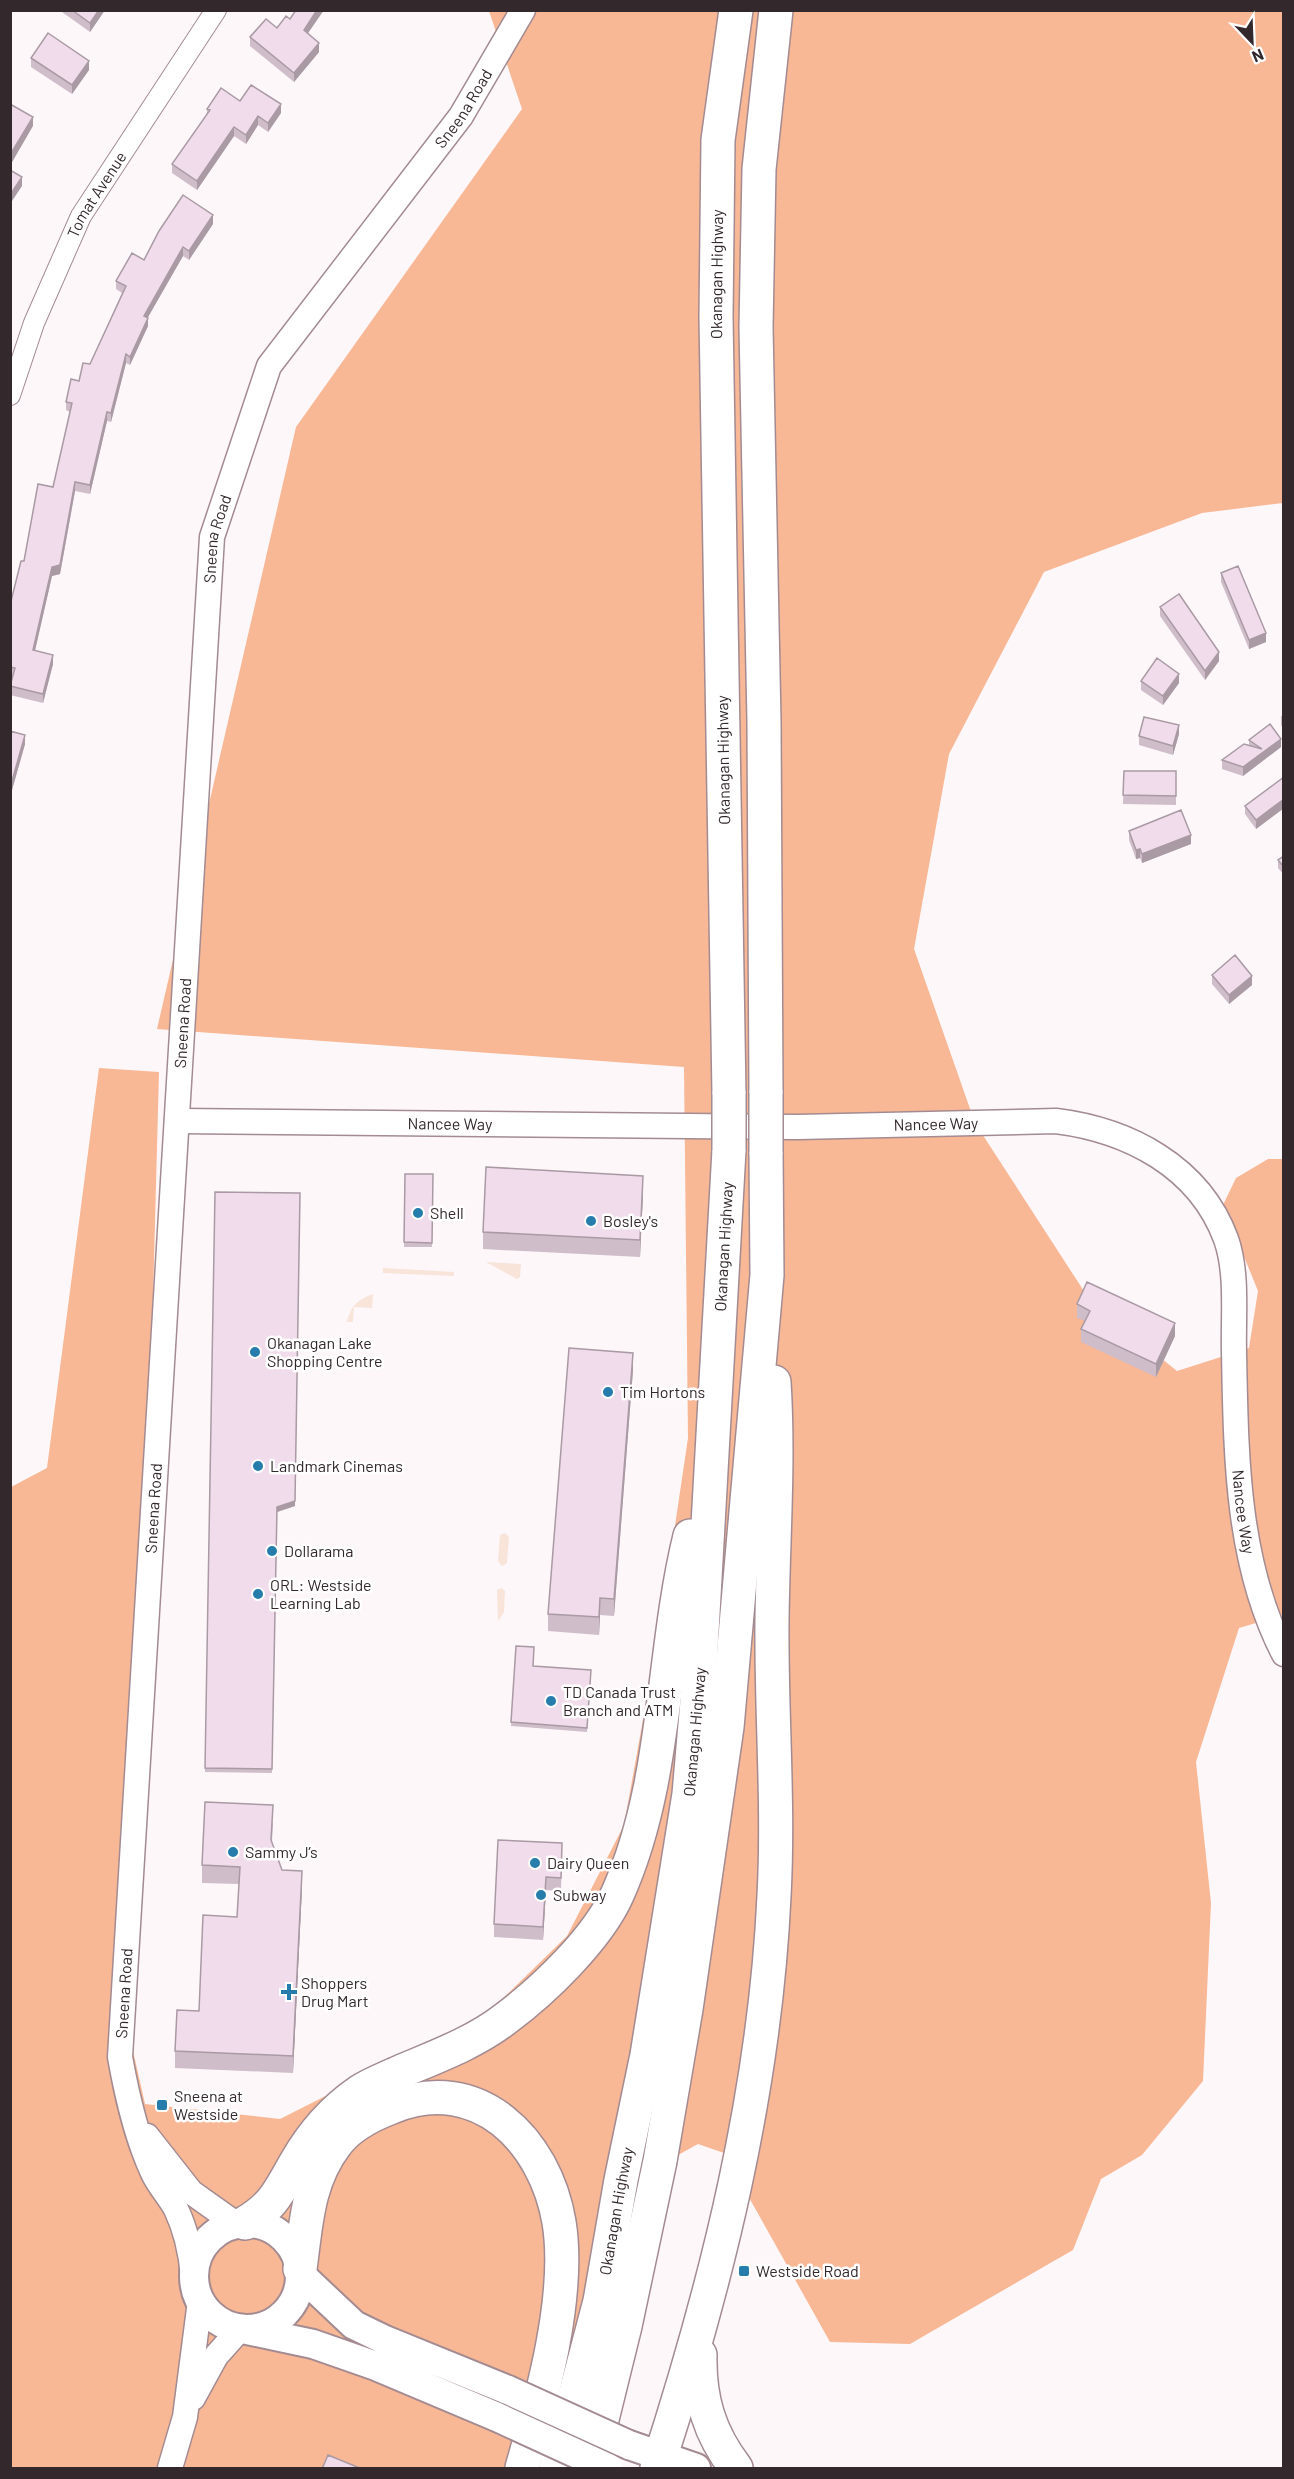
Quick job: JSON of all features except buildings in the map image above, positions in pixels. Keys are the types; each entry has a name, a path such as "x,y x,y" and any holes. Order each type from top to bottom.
{"highway":[{"name":"Okanagan Highway","path":"556,2469 600,2301 621,2180 648,2055 689,1794 700,1667 710,1456 729,1150 716,317 718,140 736,10"},
{"name":"Okanagan Highway","path":"590,2469 625,2326 660,2161 700,1919 727,1727 767,1275 764,722 756,327 759,169 776,10"},
{"path":"659,2462 717,2266 748,2117 763,2014 774,1895 772,1620 777,1432 767,1275"},
{"path":"240,2223 276,2199 313,2135 332,2113 360,2091 447,2052 504,2020 538,1990 590,1937 616,1897 642,1828 664,1719 670,1652 684,1559 710,1456"},
{"path":"300,2272 308,2205 313,2185 336,2144 356,2124 402,2103 423,2098 459,2100 496,2115 517,2132 536,2157 550,2186 559,2222 561,2253 560,2286 545,2389 522,2469"},
{"path":"701,2326 699,2385 704,2410 717,2440 736,2469"}],"main road":[{"path":"242,2330 262,2328 278,2320 294,2300 300,2272 298,2258 290,2243 277,2232 262,2225 240,2223 219,2230 205,2242 196,2258 196,2289 216,2320 242,2330 313,2344 376,2366 497,2417 608,2469"},
{"path":"300,2272 354,2325 508,2390 629,2445 659,2462 696,2469"}],"street":[{"name":"Tomat Avenue","path":"10,395 34,323 81,216 216,10"},
{"name":"Sneena Road","path":"185,2416 196,2289 185,2233 176,2209 154,2174 126,2091 120,2057 212,537 269,366 461,116 523,10"},
{"name":"Nancee Way","path":"177,1121 798,1127 1056,1121 1089,1125 1117,1134 1150,1149 1180,1173 1202,1197 1215,1216 1226,1240 1233,1287 1237,1460 1251,1557 1263,1601 1284,1654"},
{"name":"Sneena Road","path":"136,2123 191,2192 240,2223"},
{"name":"Sneena Road","path":"170,2469 185,2416 201,2381 216,2356 242,2330"}],"shaded area":[{"path":"489,11 1283,11 1283,503 1202,513 1044,572 949,754 914,949 975,1123 1091,1302 1177,1371 1249,1348 1258,1291 1223,1205 1236,1178 1268,1159 1283,1159 1283,1615 1239,1628 1196,1762 1211,1903 1203,2081 1142,2155 1101,2179 1073,2250 910,2344 830,2342 724,2153 698,2144 669,2160 548,2468 11,2468 11,1487 47,1468 99,1068 159,1072 133,2051 145,2104 280,2119 486,2015 567,1936 624,1825 661,1620 688,1438 684,1067 157,1029 296,427 522,109"},
{"path":"486,1262 521,1264 520,1277 517,1279"},
{"path":"383,1268 454,1272 454,1276 383,1273"},
{"path":"373,1294 372,1308 354,1307 353,1322 347,1322 350,1312 356,1304"},
{"path":"505,1533 509,1537 507,1563 502,1566 498,1561 500,1535"},
{"path":"501,1588 505,1591 504,1612 498,1621 497,1590"}],"place":[{"name":"Shell","path":"418,1213"},
{"name":"Bosley's","path":"591,1221"},
{"name":"Okanagan Lake Shopping Centre","path":"255,1352"},
{"name":"Tim Hortons","path":"608,1392"},
{"name":"Landmark Cinemas","path":"258,1466"},
{"name":"Dollarama","path":"272,1551"},
{"name":"ORL: Westside Learning Lab","path":"258,1594"},
{"name":"TD Canada Trust Branch and ATM","path":"551,1701"},
{"name":"Sammy J’s","path":"233,1852"},
{"name":"Dairy Queen","path":"535,1863"},
{"name":"Subway","path":"541,1895"},
{"name":"Shoppers Drug Mart","path":"289,1992"},
{"name":"Sneena at Westside","path":"162,2105"},
{"name":"Westside Road","path":"744,2271"}]}
